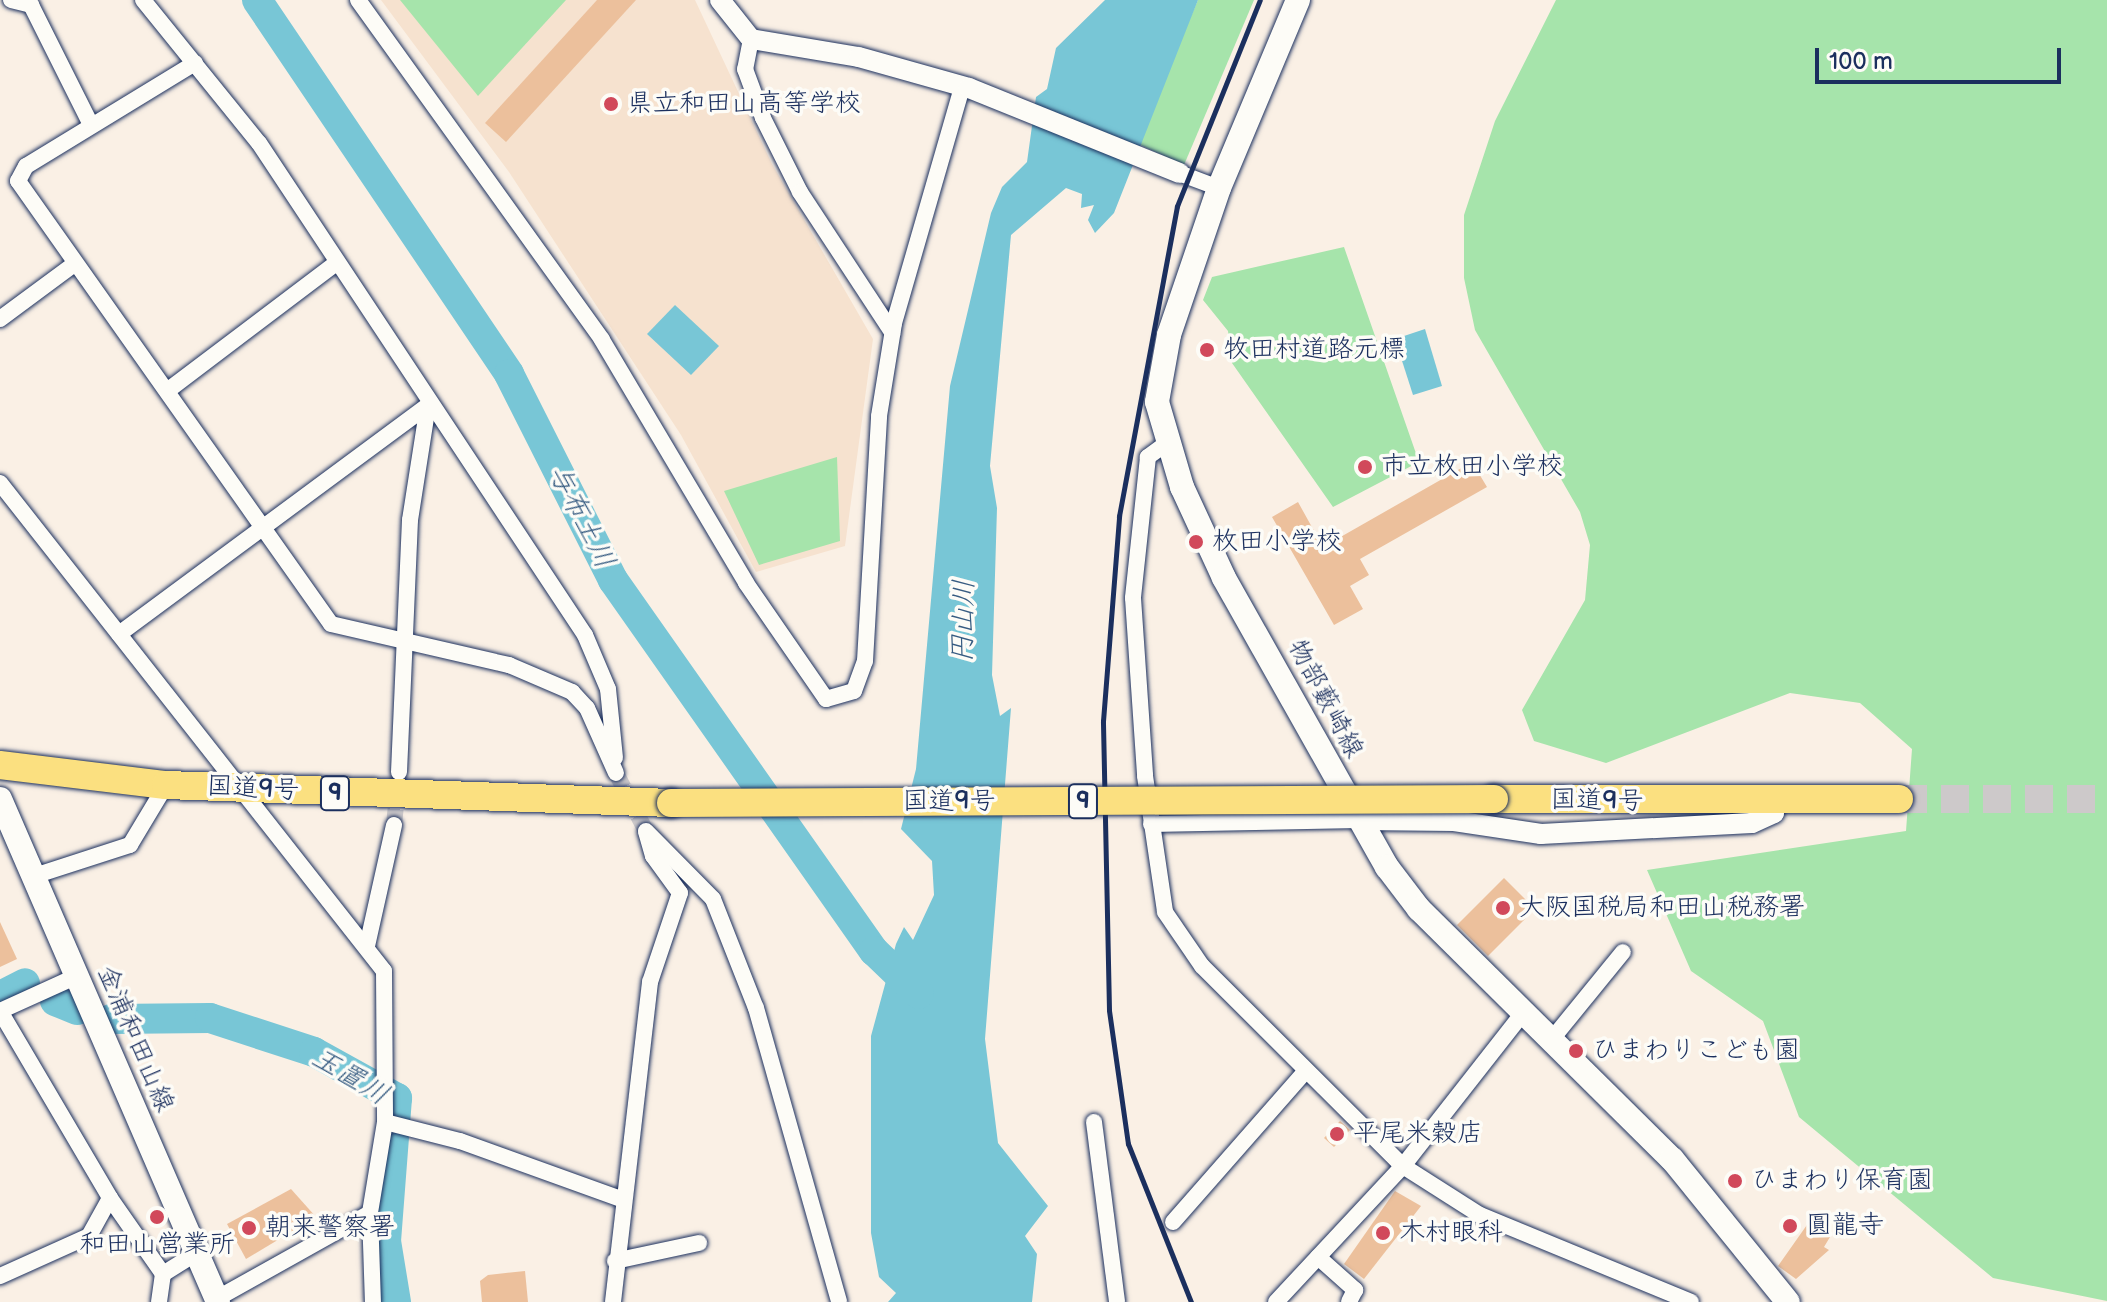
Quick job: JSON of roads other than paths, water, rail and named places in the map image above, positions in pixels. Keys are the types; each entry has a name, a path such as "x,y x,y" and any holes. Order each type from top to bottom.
{"highway":[{"name":"国道9号","path":"0,765 166,785 671,803 1899,799"}],"main road":[{"name":"物部藪崎線","path":"1298,0 1219,188 1169,335 1157,402 1167,443 1224,578 1359,820 1419,909 1672,1159 1788,1302"},
{"name":"金浦和田山線","path":"0,799 217,1301"}],"street":[{"path":"11,0 31,5 91,125"},
{"path":"143,0 195,63 259,143 600,663 616,773 587,708 572,692 509,665 407,637 331,624 266,526 73,265 18,181 26,166 195,63"},
{"path":"158,0 168,30"},
{"path":"358,0 602,340 746,583 826,699 854,691 865,661 879,416 892,332 966,87"},
{"path":"720,0 751,39 859,57 966,87 1219,188"},
{"path":"751,39 745,69 763,118 800,192 892,332"},
{"path":"167,391 336,263"},
{"path":"0,319 73,265"},
{"path":"119,634 428,405"},
{"path":"399,772 410,520 428,405"},
{"path":"1167,443 1148,457 1133,598 1151,824 1165,912 1202,966 1303,1074 1403,1166 1480,1215 1691,1302"},
{"path":"0,483 367,946 388,989 385,1122 370,1213 373,1302"},
{"path":"34,876 130,845 166,785"},
{"path":"1151,824 1359,820 1571,832 1752,823 1774,813 1773,800"},
{"path":"367,946 394,825"},
{"path":"613,1302 615,1261 650,982 680,893 653,856 646,831 713,899 756,1008 839,1302"},
{"path":"1552,1039 1623,952"},
{"path":"77,976 0,1011 16,1028 110,1198 163,1274 159,1302"},
{"path":"1276,1302 1403,1166 1523,1013"},
{"path":"1173,1222 1303,1074"},
{"path":"385,1122 460,1141 624,1200"},
{"path":"1094,1122 1117,1302"},
{"path":"0,1276 89,1236 110,1198"},
{"path":"217,1301 370,1213"},
{"path":"615,1261 699,1243"},
{"path":"163,1274 196,1253"},
{"path":"1318,1257 1355,1290 1349,1302"}],"water":[{"name":"円山川","path":"1105,0 1198,0 1114,213 1095,233 1088,220 1094,205 1081,208 1082,194 1066,188 1011,235 990,466 997,508 992,675 1000,716 1011,708 985,1039 998,1143 1048,1206 1025,1236 1037,1254 1032,1302 888,1302 896,1293 879,1277 871,1233 871,1036 896,944 904,927 913,940 934,895 932,861 901,829 916,769 950,386 991,213 1002,187 1027,162 1036,97 1047,89 1056,48"},
{"path":"675,305 719,346 691,375 647,334"},
{"path":"1425,329 1442,386 1413,395 1395,339"}],"waterway":[{"name":"与布土川","path":"257,0 509,374 613,580 874,951 919,994"},
{"name":"玉置川","path":"0,996 25,983"},
{"name":"玉置川","path":"55,1001 77,1010"},
{"name":"玉置川","path":"111,1019 210,1018 314,1052 397,1098 386,1241 396,1302"}],"tunnel":[{"path":"616,773 646,831"},
{"path":"394,825 398,785"},
{"path":"1899,799 2107,799"}],"railway":[{"path":"1191,1302 1128,1144 1109,1010 1103,721 1119,516 1177,206 1260,0"}],"place":[{"name":"県立和田山高等学校","path":"611,104"},
{"name":"牧田村道路元標","path":"1207,350"},
{"name":"市立枚田小学校","path":"1365,467"},
{"name":"枚田小学校","path":"1196,542"},
{"name":"大阪国税局和田山税務署","path":"1503,908"},
{"name":"ひまわりこども園","path":"1576,1051"},
{"name":"平尾米穀店","path":"1337,1134"},
{"name":"ひまわり保育園","path":"1735,1181"},
{"name":"和田山営業所","path":"157,1217"},
{"name":"圓龍寺","path":"1790,1226"},
{"name":"朝来警察署","path":"249,1228"},
{"name":"木村眼科","path":"1383,1233"}]}
